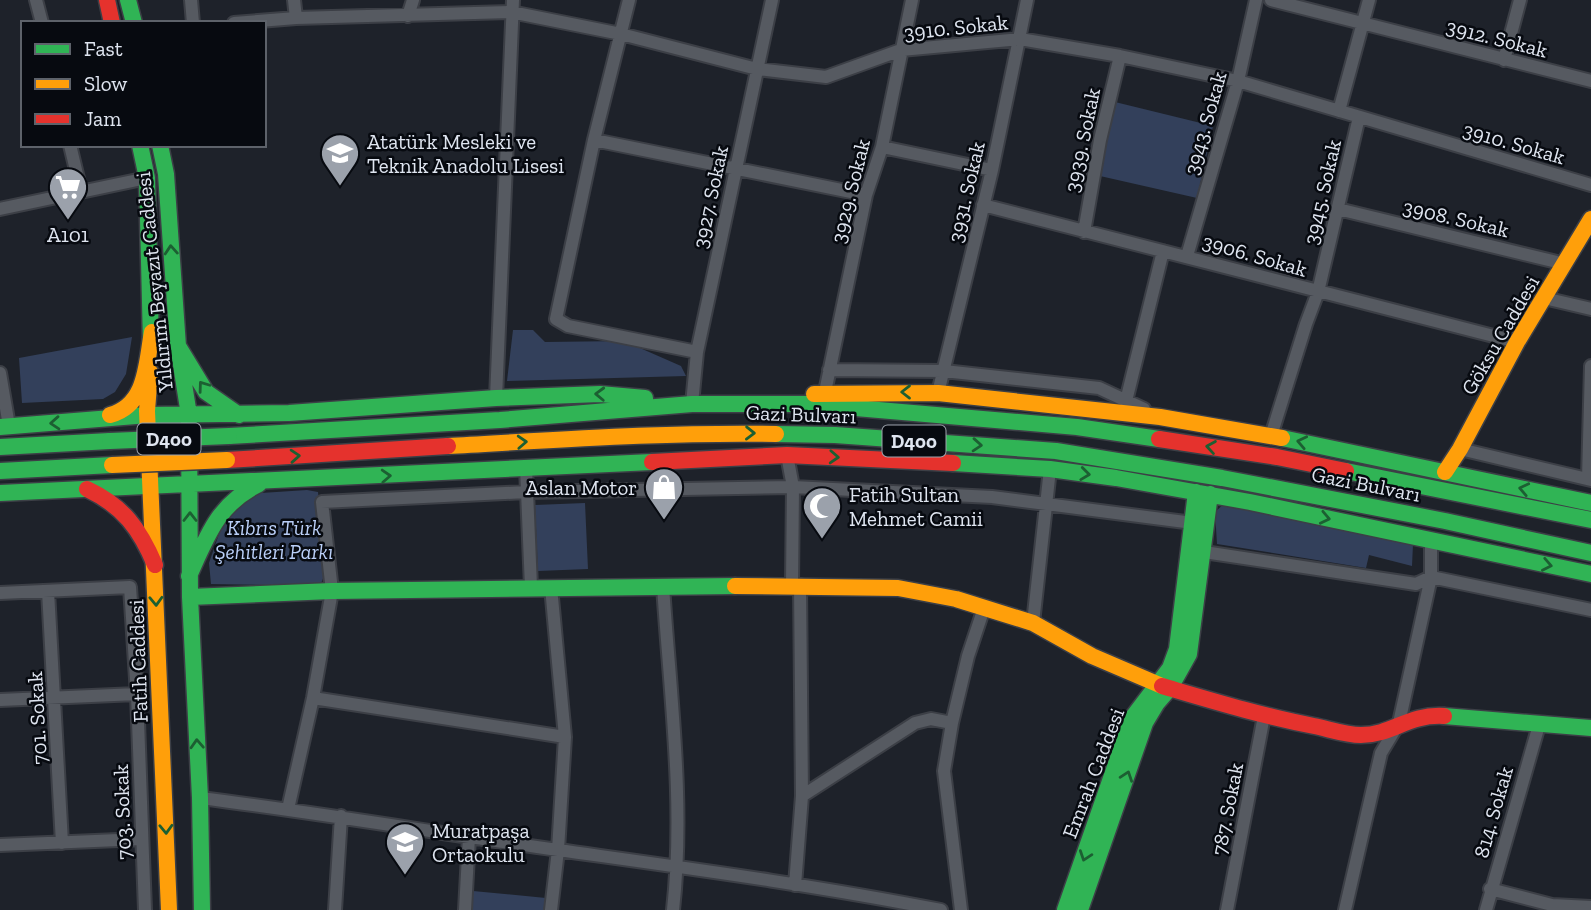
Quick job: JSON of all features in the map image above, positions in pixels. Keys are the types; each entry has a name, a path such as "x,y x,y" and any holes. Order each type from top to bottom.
{"main road":[{"path":"107,0 112,21"},
{"path":"128,0 133,21"},
{"name":"Yıldırım Beyazıt Caddesi","path":"140,147 147,178 152,332 148,413"},
{"name":"Yıldırım Beyazıt Caddesi","path":"160,147 166,174 178,346 189,415"},
{"name":"Göksu Caddesi","path":"1445,472 1517,342 1591,219"},
{"path":"88,421 122,412 131,405 141,384 152,332"},
{"path":"178,346 206,392 239,415"},
{"path":"754,404 825,392 937,393 1160,417 1271,436 1591,503"},
{"path":"5,427 88,421 148,413 239,415 600,394 692,404"},
{"name":"Gazi Bulvarı","path":"0,447 500,420 692,404 808,404 1077,427 1277,457 1591,520"},
{"name":"Fatih Caddesi","path":"148,413 169,910"},
{"path":"189,415 189,576 200,798 202,910"},
{"path":"526,467 722,433"},
{"name":"Gazi Bulvarı","path":"0,471 510,442 722,433 835,435 1056,452 1222,478 1446,521 1591,553"},
{"path":"0,493 788,454 1049,469 1116,478 1203,493 1591,574"},
{"path":"189,576 223,508 242,491 264,482"},
{"path":"86,488 115,503 142,531 155,565"},
{"name":"Emrah Caddesi","path":"1080,910 1145,723 1157,703 1177,649 1193,523 1203,493"},
{"name":"Emrah Caddesi","path":"1065,910 1132,718 1163,687 1189,654 1204,552 1203,493"},
{"path":"190,597 531,587 796,585 898,588 956,599 1033,624 1092,656 1163,687 1264,716 1358,735 1379,734 1399,723 1426,715 1591,728"}],"street":[{"path":"36,0 41,21"},
{"path":"191,0 193,21"},
{"path":"294,0 296,18"},
{"path":"408,16 413,0"},
{"path":"629,0 594,140 556,319 568,326 697,352"},
{"name":"3927. Sokak","path":"692,404 697,352 772,0"},
{"name":"3929. Sokak","path":"825,392 866,195 882,146 912,0"},
{"name":"3931. Sokak","path":"937,393 992,170 1027,0"},
{"name":"3943. Sokak","path":"1187,256 1238,81 1256,0"},
{"name":"3912. Sokak","path":"1271,0 1591,81"},
{"path":"1339,111 1368,0"},
{"path":"1504,60 1520,0"},
{"path":"496,398 512,6"},
{"name":"3910. Sokak","path":"259,21 408,16 512,6 757,69 826,77 901,50 1020,39 1120,56 1238,81 1591,185"},
{"name":"3939. Sokak","path":"1083,232 1100,140 1120,56"},
{"name":"3945. Sokak","path":"1271,436 1318,292 1359,117"},
{"path":"594,140 866,195"},
{"path":"882,146 992,170"},
{"path":"70,147 81,191"},
{"path":"0,209 147,178"},
{"name":"3906. Sokak","path":"983,205 1517,342"},
{"name":"3908. Sokak","path":"1338,209 1566,264"},
{"path":"1126,401 1163,251"},
{"path":"1544,298 1591,309"},
{"path":"1460,449 1590,480 1591,366"},
{"path":"830,370 944,371 1099,388 1160,417"},
{"path":"0,373 5,427"},
{"path":"788,454 793,487 802,796 795,884"},
{"path":"526,467 531,587"},
{"path":"1033,624 1049,469"},
{"path":"288,809 313,698 332,591 322,502 526,492 793,487 992,497 1193,523"},
{"path":"1345,910 1381,753 1399,723 1431,577 1431,541"},
{"path":"1204,552 1416,584 1431,577 1591,611"},
{"path":"663,586 678,814 678,866 673,910"},
{"name":"703. Sokak","path":"48,591 130,587 145,910"},
{"path":"551,587 565,737 558,850 551,910"},
{"path":"0,593 48,591"},
{"name":"701. Sokak","path":"48,591 62,843"},
{"path":"961,910 944,771 968,656 984,608"},
{"path":"0,700 137,694"},
{"path":"313,698 565,737"},
{"name":"787. Sokak","path":"1227,910 1264,716"},
{"path":"802,796 915,723 930,719 952,723"},
{"name":"814. Sokak","path":"1486,910 1539,725"},
{"path":"200,798 678,866 795,884 879,904 942,910"},
{"path":"335,910 341,816"},
{"path":"465,910 469,837"},
{"path":"0,845 142,839"},
{"path":"1490,889 1552,908 1591,907"}],"green space":[{"path":"1115,102 1213,126 1197,198 1100,176"},
{"path":"513,330 533,330 545,342 624,341 681,366 686,376 507,381"},
{"path":"132,337 126,374 115,392 103,399 22,403 19,358"},
{"name":"Kıbrıs Türk Şehitleri Parkı","path":"307,490 318,492 326,571 320,586 211,584 209,563 221,528 246,499 261,493"},
{"path":"1226,502 1413,544 1412,566 1369,555 1366,568 1217,544 1215,512"},
{"path":"585,503 588,569 538,571 535,505"},
{"path":"473,891 546,898 545,910 472,910"}],"traffic: fast":[{"path":"128,0 133,21"},
{"path":"140,147 147,178 151,344"},
{"path":"160,147 166,174 178,346 189,415 190,597 200,798 202,910"},
{"path":"178,346 206,392 239,415"},
{"path":"0,427 148,415 289,413 496,398 600,394 645,398"},
{"path":"229,436 500,420 692,404 809,404 1077,427 1159,439"},
{"path":"776,434 835,435 1056,451 1222,478 1445,521 1591,553"},
{"path":"110,441 229,436"},
{"path":"1282,438 1591,503"},
{"path":"0,447 110,441"},
{"path":"0,493 652,462"},
{"path":"953,463 1050,469 1116,478 1250,502 1591,574"},
{"path":"0,471 112,465"},
{"path":"1346,471 1591,520"},
{"path":"189,576 215,522 233,501 259,484"},
{"path":"1065,910 1132,718 1170,668 1177,649 1196,492"},
{"path":"1080,910 1145,723 1170,688 1189,654 1210,494"},
{"path":"190,597 332,591 735,586"},
{"path":"1444,716 1591,728"}],"traffic: slow":[{"path":"1445,472 1517,342 1591,219"},
{"path":"110,415 122,410 138,393 146,370 152,332"},
{"path":"150,372 147,411 169,910"},
{"path":"814,394 938,393 1160,417 1282,438"},
{"path":"448,446 653,435 776,434"},
{"path":"112,465 227,460"},
{"path":"735,586 898,588 956,599 1033,623 1092,656 1162,686"}],"traffic: jam":[{"path":"107,0 112,21"},
{"path":"1159,439 1277,457 1346,471"},
{"path":"227,460 448,446"},
{"path":"652,462 787,455 953,463"},
{"path":"87,489 111,503 129,520 143,540 155,565"},
{"path":"1162,686 1257,713 1355,735 1382,732 1420,718 1444,716"}],"place":[{"name":"Atatürk Mesleki ve Teknik Anadolu Lisesi","path":"340,187"},
{"name":"A101","path":"68,221"},
{"name":"Aslan Motor","path":"664,521"},
{"name":"Fatih Sultan Mehmet Camii","path":"822,540"},
{"name":"Muratpaşa Ortaokulu","path":"405,876"}]}
